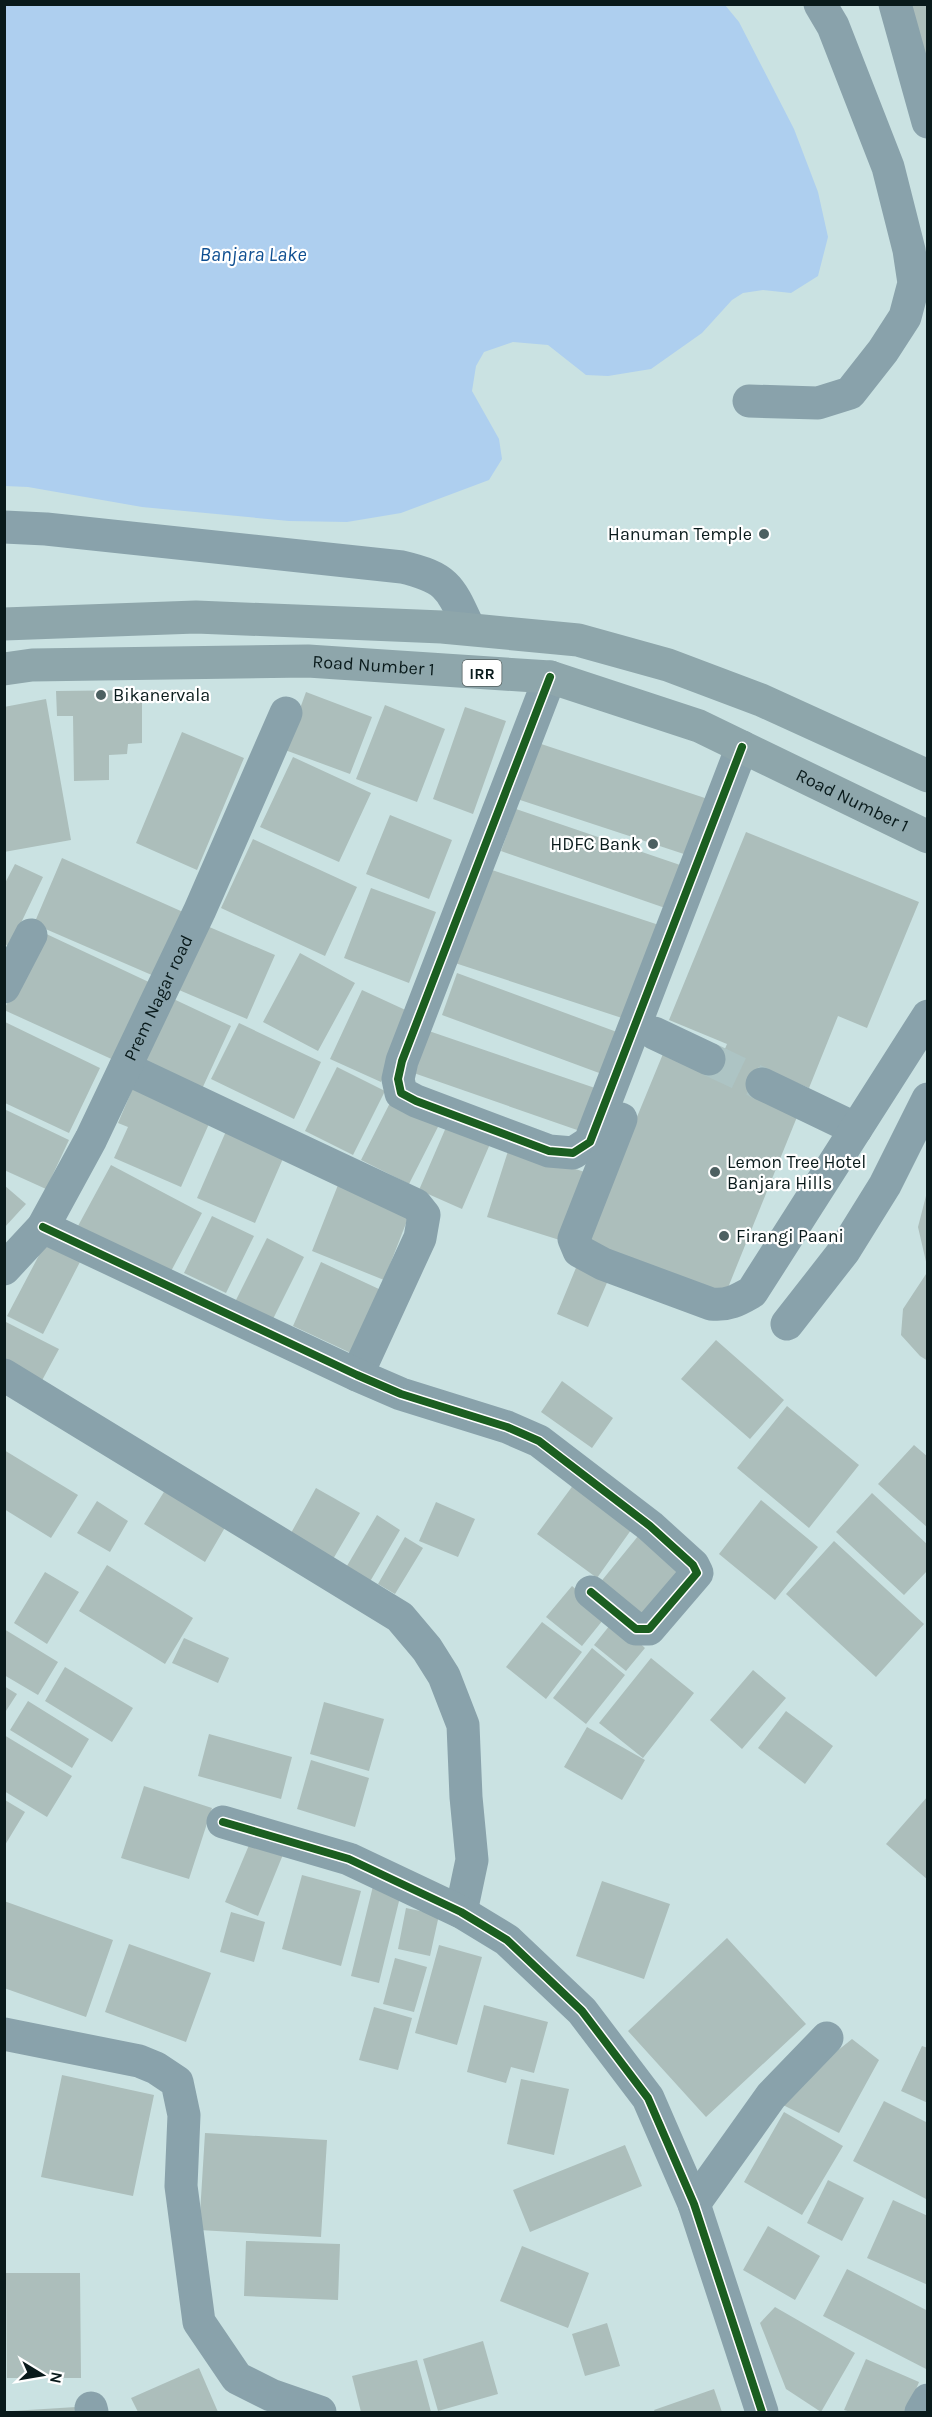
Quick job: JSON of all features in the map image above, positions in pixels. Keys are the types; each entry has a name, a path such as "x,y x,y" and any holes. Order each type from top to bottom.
{"main road":[{"path":"4,624 196,617 469,628 578,640 668,665 761,700 927,776"},
{"name":"Road Number 1","path":"4,669 32,665 308,661 550,677 699,726 927,837"}],"street":[{"path":"749,401 818,403 850,393 883,351 905,317 914,284 909,250 888,167 833,26 820,4"},
{"path":"895,4 927,122"},
{"path":"4,527 46,529 402,567 429,573 452,591 469,628"},
{"path":"550,677 402,1060 398,1079 401,1093 416,1101 549,1151 573,1153 590,1142 751,751"},
{"name":"Prem Nagar road","path":"4,1269 43,1227 91,1139 200,910 286,713"},
{"path":"751,751 654,1034 574,1239 579,1251 593,1260 711,1304 724,1305 752,1292 927,1016"},
{"path":"4,987 31,935"},
{"path":"654,1034 709,1059"},
{"path":"125,1068 416,1205 424,1215 420,1238 357,1375"},
{"path":"762,1084 856,1129"},
{"path":"787,1324 844,1251 885,1185 927,1099"},
{"path":"43,1227 401,1394 507,1427 539,1441 650,1526 693,1565 697,1573 649,1629 636,1629 591,1592"},
{"path":"4,1375 399,1617 427,1649 444,1676 463,1725 472,1860 461,1912"},
{"path":"223,1822 349,1859 461,1912 507,1940 582,2011 648,2098 694,2204 762,2412"},
{"path":"4,2034 138,2061 156,2067 177,2082 184,2115 180,2186 199,2322 237,2378 271,2395 320,2412"},
{"path":"694,2204 771,2096 827,2038"},
{"path":"921,2412 927,2400"}],"water":[{"name":"Banjara Lake","path":"4,5 725,5 739,22 794,129 818,192 828,237 818,276 791,293 763,290 743,293 732,300 702,333 651,369 608,376 586,375 548,345 513,342 484,352 476,366 472,391 499,439 502,459 489,480 401,513 347,522 289,521 142,507 28,487 5,486"}],"building":[{"path":"908,4 928,4 928,75"},
{"path":"142,690 142,743 128,744 127,754 109,755 109,780 74,781 73,716 57,716 56,691"},
{"path":"306,692 372,717 350,774 285,750"},
{"path":"46,699 71,840 4,852 4,707"},
{"path":"385,705 445,729 417,802 356,779"},
{"path":"465,707 506,721 473,814 433,799"},
{"path":"182,732 244,758 197,870 136,843"},
{"path":"529,740 711,800 693,857 511,797"},
{"path":"293,757 371,793 339,862 260,827"},
{"path":"516,809 683,866 668,909 501,851"},
{"path":"390,815 452,840 429,899 366,874"},
{"path":"746,832 919,902 867,1028 838,1016 809,1088 759,1067 749,1091 799,1112 723,1300 585,1243 665,1049 716,1070 727,1044 669,1020"},
{"path":"253,839 357,887 325,956 221,908"},
{"path":"62,858 183,912 154,976 34,924"},
{"path":"15,864 43,877 10,946 4,944 4,885"},
{"path":"486,868 659,925 628,1020 455,963"},
{"path":"371,888 436,912 409,983 344,958"},
{"path":"207,926 275,955 247,1019 179,990"},
{"path":"40,931 153,984 118,1062 4,1010"},
{"path":"300,953 355,983 318,1051 263,1022"},
{"path":"457,973 625,1035 610,1077 442,1015"},
{"path":"362,990 412,1013 381,1082 330,1059"},
{"path":"165,995 231,1026 201,1091 135,1061"},
{"path":"5,1022 100,1068 69,1133 5,1103"},
{"path":"239,1023 321,1062 294,1119 211,1079"},
{"path":"423,1029 595,1088 580,1131 408,1071"},
{"path":"337,1067 385,1091 353,1155 305,1131"},
{"path":"135,1083 212,1117 181,1187 114,1158 128,1127 118,1123"},
{"path":"394,1095 442,1119 409,1184 361,1160"},
{"path":"4,1109 69,1140 46,1189 4,1170"},
{"path":"447,1125 490,1144 462,1209 419,1190"},
{"path":"227,1129 285,1154 255,1223 197,1198"},
{"path":"509,1148 588,1173 566,1242 487,1217"},
{"path":"111,1165 202,1213 169,1275 78,1226"},
{"path":"4,1185 26,1204 4,1228"},
{"path":"338,1185 410,1213 384,1280 312,1251"},
{"path":"927,1192 928,1266 918,1227"},
{"path":"212,1216 254,1236 226,1293 184,1273"},
{"path":"267,1238 304,1257 271,1323 234,1304"},
{"path":"47,1240 82,1258 43,1334 7,1316"},
{"path":"580,1258 612,1271 588,1327 557,1314"},
{"path":"321,1262 381,1290 353,1354 293,1326"},
{"path":"928,1271 928,1361 920,1356 901,1335 903,1309"},
{"path":"4,1321 59,1349 39,1386 4,1368"},
{"path":"716,1340 784,1400 750,1439 681,1379"},
{"path":"562,1381 613,1418 592,1448 541,1412"},
{"path":"787,1406 859,1465 809,1528 737,1468"},
{"path":"914,1445 928,1457 928,1528 878,1484"},
{"path":"4,1450 78,1495 51,1538 4,1509"},
{"path":"577,1480 636,1523 597,1578 537,1534"},
{"path":"167,1487 227,1524 205,1562 144,1524"},
{"path":"316,1488 360,1513 329,1566 286,1542"},
{"path":"872,1493 928,1545 928,1570 904,1595 836,1532"},
{"path":"761,1500 818,1547 775,1600 719,1554"},
{"path":"97,1501 128,1521 110,1552 77,1533"},
{"path":"436,1502 475,1519 458,1557 419,1541"},
{"path":"377,1515 400,1530 368,1585 344,1571"},
{"path":"643,1530 689,1570 645,1623 599,1584"},
{"path":"405,1537 423,1548 395,1594 378,1584"},
{"path":"834,1541 924,1624 876,1677 786,1594"},
{"path":"107,1565 193,1618 165,1664 79,1611"},
{"path":"45,1572 79,1592 47,1644 14,1623"},
{"path":"572,1586 607,1615 582,1646 546,1617"},
{"path":"614,1620 645,1648 626,1671 594,1645"},
{"path":"542,1622 582,1652 546,1699 506,1667"},
{"path":"4,1629 58,1662 38,1695 4,1675"},
{"path":"184,1638 229,1658 218,1683 172,1663"},
{"path":"592,1648 625,1675 586,1724 553,1698"},
{"path":"651,1658 694,1693 643,1758 599,1723"},
{"path":"65,1667 133,1708 112,1742 45,1701"},
{"path":"753,1670 786,1698 742,1749 710,1720"},
{"path":"4,1686 17,1694 4,1714"},
{"path":"28,1701 89,1739 72,1768 10,1730"},
{"path":"324,1702 384,1719 369,1771 310,1754"},
{"path":"786,1711 833,1746 805,1784 758,1748"},
{"path":"587,1727 645,1760 622,1800 564,1767"},
{"path":"209,1734 292,1757 281,1799 198,1776"},
{"path":"4,1735 72,1776 47,1817 4,1791"},
{"path":"311,1760 369,1778 355,1827 297,1809"},
{"path":"144,1786 212,1808 189,1879 121,1858"},
{"path":"928,1796 928,1880 886,1844"},
{"path":"5,1800 25,1812 5,1845"},
{"path":"252,1838 284,1852 258,1916 225,1902"},
{"path":"302,1875 361,1891 341,1966 282,1949"},
{"path":"602,1881 670,1904 644,1979 576,1956"},
{"path":"373,1886 401,1893 379,1983 351,1976"},
{"path":"4,1901 113,1940 86,2017 4,1988"},
{"path":"406,1908 439,1915 430,1956 398,1949"},
{"path":"231,1912 265,1922 254,1962 220,1952"},
{"path":"727,1938 806,2024 706,2117 628,2031"},
{"path":"129,1944 211,1973 186,2042 105,2012"},
{"path":"439,1945 482,1957 457,2045 415,2033"},
{"path":"395,1958 427,1967 414,2012 383,2004"},
{"path":"484,2005 548,2022 534,2073 511,2067 506,2083 467,2072"},
{"path":"374,2007 412,2018 398,2070 359,2060"},
{"path":"852,2039 879,2060 839,2133 775,2101"},
{"path":"922,2046 928,2048 928,2103 901,2091"},
{"path":"62,2075 154,2095 133,2196 41,2177"},
{"path":"521,2079 569,2089 554,2155 507,2144"},
{"path":"884,2101 928,2123 928,2200 853,2161"},
{"path":"784,2112 843,2146 802,2215 744,2182"},
{"path":"205,2133 327,2140 321,2237 199,2230"},
{"path":"625,2145 642,2186 530,2232 513,2190"},
{"path":"828,2180 864,2198 842,2241 807,2223"},
{"path":"893,2200 928,2216 928,2285 867,2258"},
{"path":"768,2226 820,2256 795,2300 743,2270"},
{"path":"246,2241 340,2244 338,2300 244,2296"},
{"path":"522,2246 589,2273 568,2328 500,2301"},
{"path":"847,2269 928,2311 928,2370 823,2316"},
{"path":"6,2273 80,2273 81,2378 7,2378"},
{"path":"775,2307 855,2353 821,2412 786,2389 760,2323"},
{"path":"607,2323 620,2366 585,2376 572,2334"},
{"path":"483,2341 498,2394 438,2411 423,2359"},
{"path":"866,2359 919,2382 907,2412 844,2410"},
{"path":"417,2360 431,2412 361,2412 352,2376"},
{"path":"199,2368 218,2412 138,2412 131,2398"},
{"path":"714,2389 722,2412 655,2412 654,2410"},
{"path":"76,2407 76,2412 12,2412 12,2411"}],"tunnel":[{"path":"709,1059 762,1084"}],"cycle path":[{"path":"550,677 402,1061 398,1079 401,1093 416,1101 549,1151 573,1153 590,1142 742,747"},
{"path":"43,1227 401,1394 507,1427 539,1441 650,1526 693,1565 697,1573 649,1629 636,1629 591,1592"},
{"path":"223,1822 349,1859 461,1912 507,1940 582,2011 648,2098 694,2204 762,2412"}],"place":[{"name":"Hanuman Temple","path":"764,534"},
{"name":"Bikanervala","path":"101,695"},
{"name":"HDFC Bank","path":"653,844"},
{"name":"Lemon Tree Hotel Banjara Hills","path":"715,1172"},
{"name":"Firangi Paani","path":"724,1236"}]}
